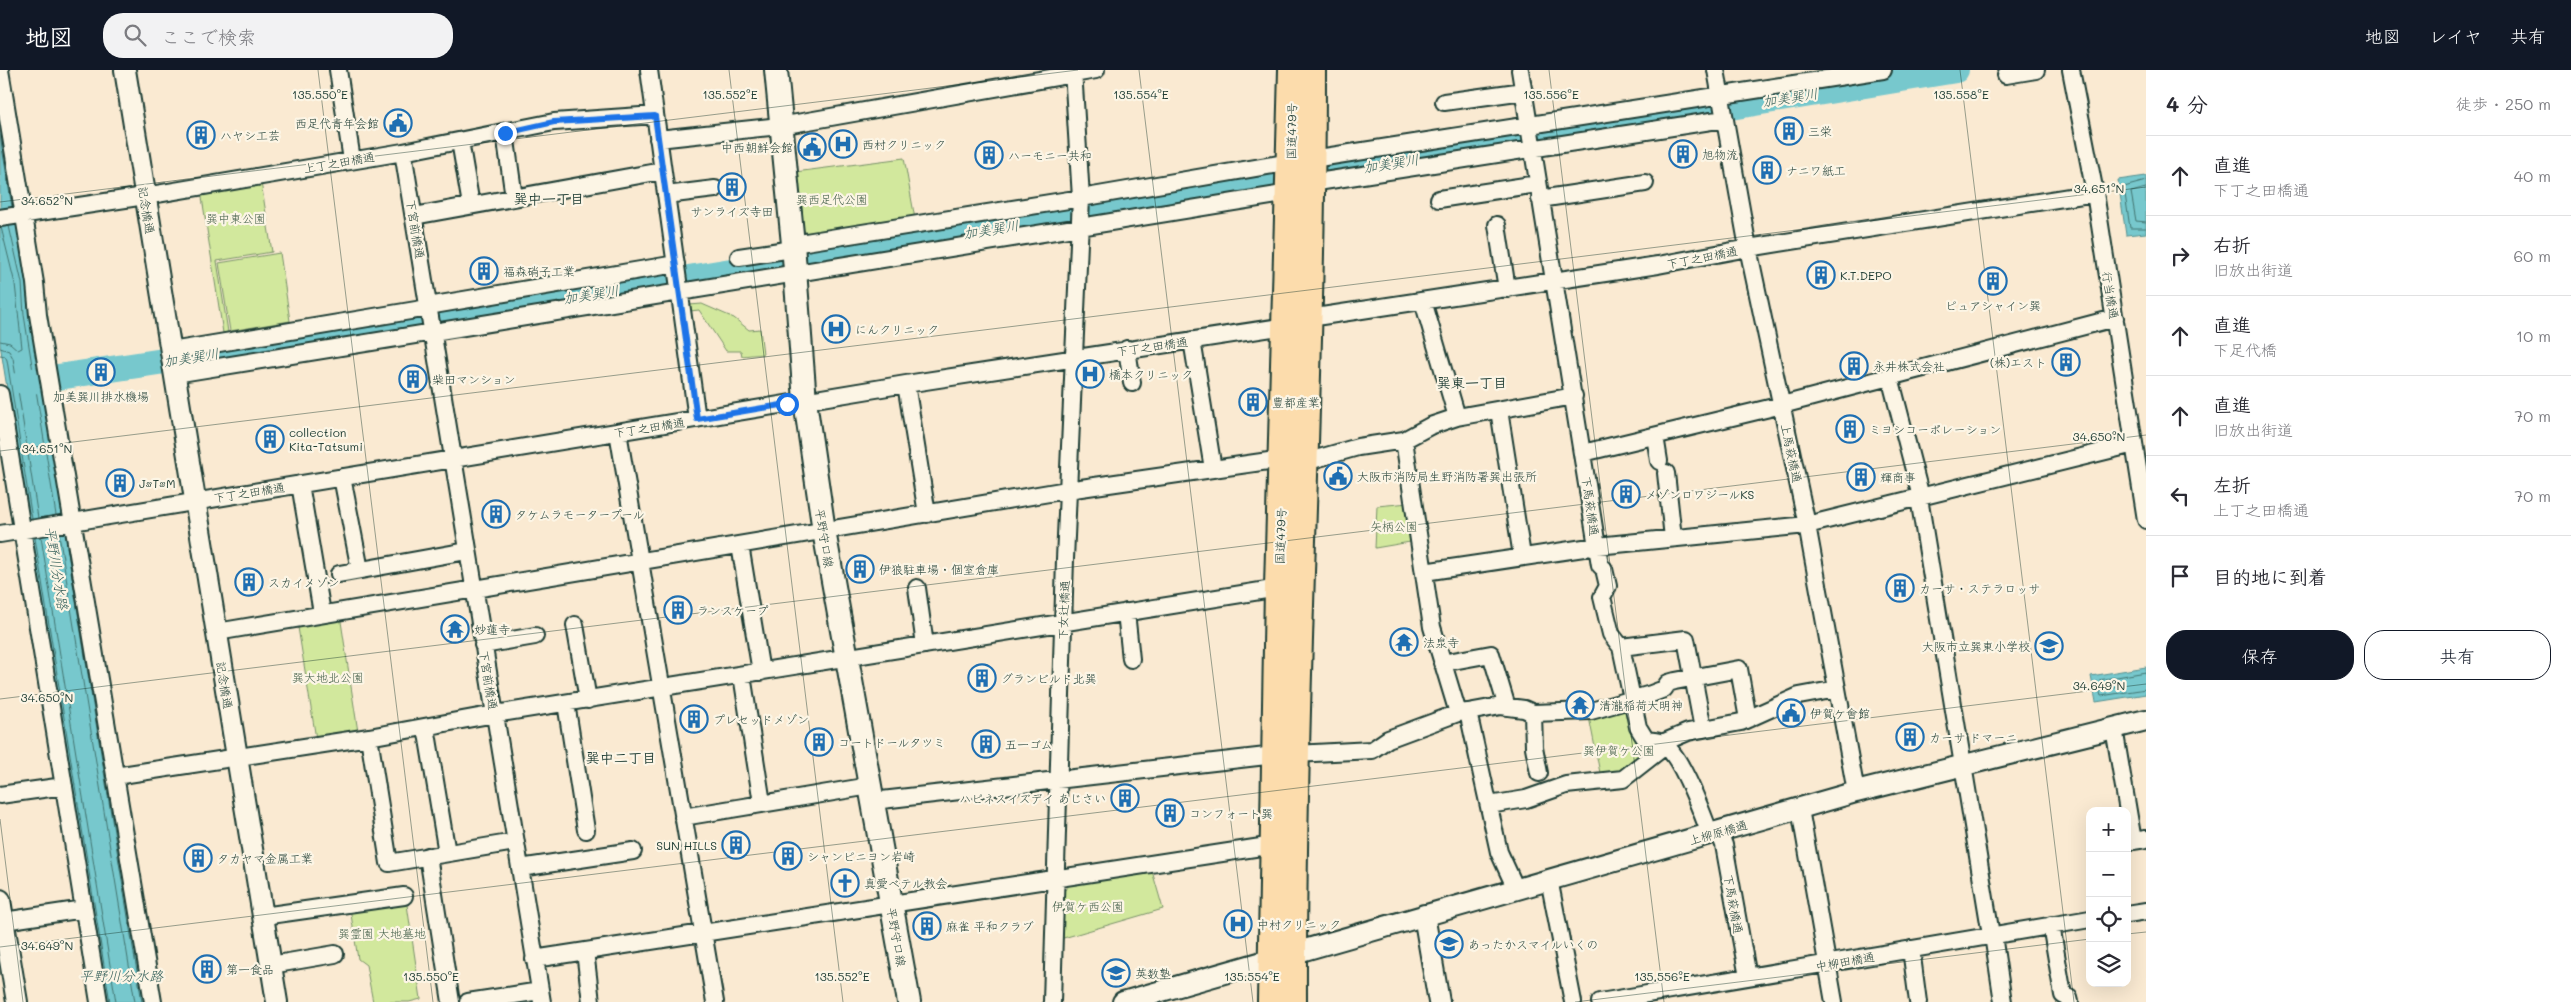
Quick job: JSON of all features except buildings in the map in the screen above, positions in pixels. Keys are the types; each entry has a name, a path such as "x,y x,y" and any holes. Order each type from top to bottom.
{"highway":[{"name":"国道479号","path":"1292,70 1301,175"},
{"name":"国道479号","path":"1271,1002 1283,955 1285,754 1301,175 1312,70"},
{"name":"国道479号","path":"1285,754 1274,845 1283,955 1293,1002"}],"main road":[{"name":"平野守口線","path":"776,70 794,258 805,401 824,531 909,1002"}],"street":[{"path":"0,70 72,522 153,1002"},
{"name":"記念橋通","path":"124,70 276,1002"},
{"path":"338,70 352,160"},
{"path":"649,70 697,419"},
{"path":"414,216 514,198 660,155 780,126 1073,72 1096,70"},
{"name":"下馬萩橋通","path":"1520,70 1600,566 1604,569 1608,586 1602,597 1604,608 1611,634 1621,647 1634,700 1638,727 1646,740 1663,744 1689,781 1715,833 1724,845 1748,977"},
{"name":"上馬萩橋通","path":"1716,70 1748,248 1807,525 1856,792"},
{"path":"739,257 794,258 1531,138 1722,110 1848,73 1883,70"},
{"path":"2006,75 2036,70"},
{"name":"行当橋通","path":"2071,70 2095,194 2146,520"},
{"name":"下女辻橋通","path":"1052,1002 1067,490 1080,212 1073,72"},
{"path":"1444,102 1524,91"},
{"path":"173,362 432,330 680,288 794,258 1531,138 1722,110"},
{"name":"上丁之田橋通","path":"0,218 145,196 403,152 554,122 655,116"},
{"path":"505,133 514,198"},
{"path":"460,141 471,205"},
{"name":"下宮前橋通","path":"403,152 541,996"},
{"path":"1439,199 1645,183"},
{"path":"666,195 715,189"},
{"name":"下丁之田橋通","path":"24,530 195,500 906,384 1192,340 1424,301 1658,265 1748,248 2095,194"},
{"path":"1497,225 1507,289"},
{"path":"173,362 428,308 676,266"},
{"path":"1424,301 1456,417"},
{"path":"1583,453 1782,405 2115,318"},
{"path":"1192,340 1213,469"},
{"path":"1127,350 1132,383"},
{"path":"1890,377 1920,497 2003,1002"},
{"path":"906,384 927,514"},
{"path":"0,394 24,530 99,1002"},
{"path":"216,632 1067,490 1213,469 1294,460 1404,440 1430,426 1456,417 1574,396"},
{"path":"1499,410 1522,556"},
{"path":"618,432 715,1002"},
{"path":"1655,436 1662,467 1673,538"},
{"path":"1404,440 1432,627 1442,663 1463,712 1489,806 1499,852 1516,889"},
{"path":"1424,572 1597,546 1807,525 2134,444"},
{"path":"342,477 360,570"},
{"path":"300,484 322,613"},
{"path":"0,534 24,530"},
{"path":"740,545 761,672"},
{"path":"339,574 467,551"},
{"path":"115,776 369,737 494,714 1290,587"},
{"path":"917,588 925,645"},
{"path":"1126,612 1131,659"},
{"path":"575,625 588,700"},
{"path":"483,645 535,636"},
{"path":"1621,647 1686,639 1703,729"},
{"path":"1442,663 1491,654 1507,707"},
{"path":"683,817 762,804 1058,779 1285,754 1372,750 1388,739 1463,712 1501,706 1524,709 1533,714 1591,711 1634,700 1664,689 1668,684 1739,669 1748,719"},
{"path":"742,675 762,804"},
{"path":"1489,806 1526,799 1566,785 1623,779 1663,744 1703,729 1748,719 1799,696 1837,689"},
{"path":"566,703 586,830"},
{"path":"1533,714 1534,747 1539,773"},
{"name":"上柳原橋通","path":"1123,1002 1856,792 2146,720"},
{"path":"426,726 447,853"},
{"path":"2114,728 2133,841 2146,839"},
{"path":"369,737 390,863 515,842"},
{"path":"0,795 64,786"},
{"path":"1800,809 1829,963 1834,1002"},
{"path":"534,960 704,932 1274,845"},
{"path":"520,868 633,851"},
{"path":"428,856 451,1002"},
{"path":"1549,879 1573,1002"},
{"path":"263,916 404,896"},
{"path":"0,900 17,1002"},
{"path":"3,924 84,910"},
{"path":"2131,913 2146,911"},
{"path":"1424,915 1439,1002"},
{"name":"中柳田橋通","path":"1600,1002 1653,998 1748,977 2086,920"},
{"path":"2051,925 2062,995 2069,998 2070,1002"},
{"path":"1911,949 1918,1002"},
{"path":"585,951 591,1002"},
{"path":"271,965 336,954"},
{"path":"468,1002 541,996"}],"green space":[{"name":"巽西足代公園","path":"904,158 915,219 810,235 803,230 795,172"},
{"name":"巽中東公園","path":"261,182 272,252 217,261 228,332 223,333 201,191"},
{"path":"280,253 290,321 230,331 219,263"},
{"path":"702,304 734,318 749,330 760,329 763,354 742,356 741,351 726,351 699,310 690,311 689,305"},
{"name":"矢柄公園","path":"1409,503 1416,541 1375,548 1377,506"},
{"name":"巽大地北公園","path":"340,615 358,732 316,739 297,621"},
{"name":"巽伊賀ケ公園","path":"1629,707 1657,749 1630,772 1601,778 1589,717"},
{"name":"伊賀ケ西公園","path":"1152,871 1163,909 1060,939 1064,891 1069,885"},
{"name":"巽霊園 大地墓地","path":"406,898 421,999 409,1002 373,1002 366,965 358,959 350,908"}],"water":[{"name":"平野川分水路","path":"0,105 147,1002 105,1002 0,344"},
{"path":"2146,176 2146,233 2126,235 2118,180"},
{"path":"2146,667 2146,694 2096,702 2091,676"}],"waterway":[{"name":"加美巽川","path":"25,382 403,325 1956,70"}],"place":[{"name":"西足代青年会館","path":"398,123"},
{"name":"三栄","path":"1789,131"},
{"name":"ハヤシ工芸","path":"201,135"},
{"name":"西村クリニック","path":"843,144"},
{"name":"中西朝鮮会館","path":"812,147"},
{"name":"旭物流","path":"1683,154"},
{"name":"ハーモニー共和","path":"989,155"},
{"name":"ナニワ紙工","path":"1767,170"},
{"name":"サンライズ寺田","path":"732,187"},
{"name":"福森硝子工業","path":"484,271"},
{"name":"K.T.DEPO","path":"1821,275"},
{"name":"ピュアシャイン巽","path":"1993,281"},
{"name":"にんクリニック","path":"836,329"},
{"name":"(株)エスト","path":"2066,362"},
{"name":"永井株式会社","path":"1854,366"},
{"name":"加美巽川排水機場","path":"101,372"},
{"name":"橋本クリニック","path":"1090,374"},
{"name":"柴田マンション","path":"413,379"},
{"name":"豊都産業","path":"1253,402"},
{"name":"ミヨシコーポレーション","path":"1850,429"},
{"name":"collection Kita-Tatsumi","path":"270,439"},
{"name":"大阪市消防局生野消防署巽出張所","path":"1338,476"},
{"name":"輝商事","path":"1861,477"},
{"name":"J•T•M","path":"120,483"},
{"name":"メゾンロワジールKS","path":"1626,494"},
{"name":"タケムラモータープール","path":"496,514"},
{"name":"伊狼駐車場・個室倉庫","path":"860,569"},
{"name":"スカイメゾン","path":"249,582"},
{"name":"カーサ・ステラロッサ","path":"1900,588"},
{"name":"ランスケープ","path":"678,610"},
{"name":"妙蓮寺","path":"455,629"},
{"name":"法泉寺","path":"1404,642"},
{"name":"大阪市立巽東小学校","path":"2049,646"},
{"name":"グランビルド北巽","path":"982,678"},
{"name":"清瀧稲荷大明神","path":"1580,705"},
{"name":"伊賀ケ會館","path":"1791,713"},
{"name":"プレセッドメゾン","path":"694,719"},
{"name":"カーサ ドマーニ","path":"1910,737"},
{"name":"コートドールタツミ","path":"819,742"},
{"name":"五一ゴム","path":"986,744"},
{"name":"ハピネスイズデイ あじさい","path":"1125,798"},
{"name":"コンフォート巽","path":"1170,813"},
{"name":"SUN HILLS","path":"736,845"},
{"name":"シャンピニヨン岩崎","path":"788,856"},
{"name":"タカヤマ金属工業","path":"198,858"},
{"name":"真愛ベテル教会","path":"845,883"},
{"name":"中村クリニック","path":"1238,924"},
{"name":"麻雀 平和クラブ","path":"927,926"},
{"name":"あったかスマイルいくの","path":"1449,944"},
{"name":"第一食品","path":"207,969"},
{"name":"英数塾","path":"1116,973"}],"district":[{"name":"巽中一丁目","path":"549,198"},
{"name":"巽東一丁目","path":"1472,382"},
{"name":"巽中二丁目","path":"621,757"}],"route":[{"path":"505,133 554,122 655,116 697,419 787,404"}]}
